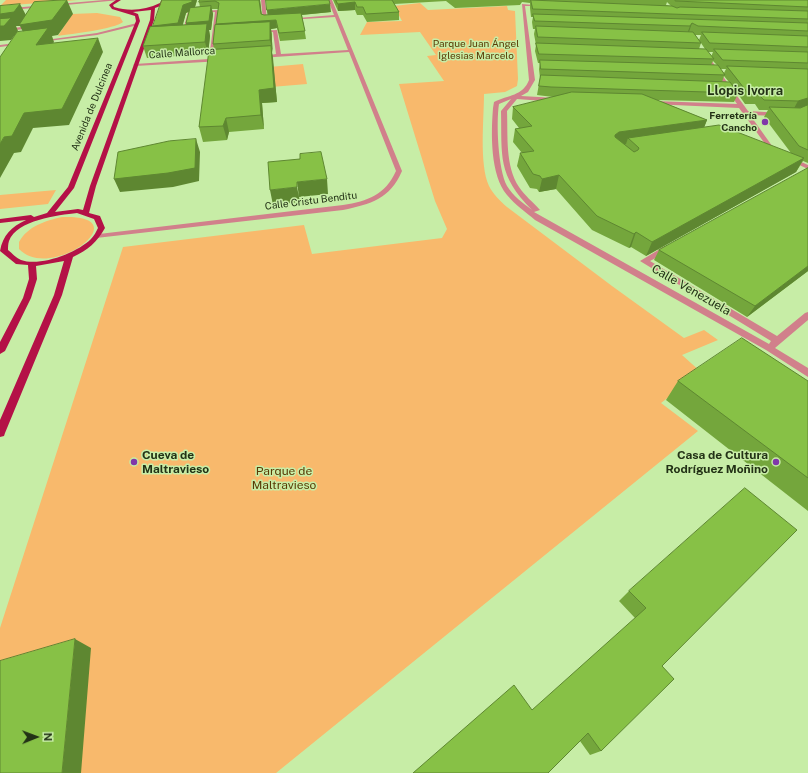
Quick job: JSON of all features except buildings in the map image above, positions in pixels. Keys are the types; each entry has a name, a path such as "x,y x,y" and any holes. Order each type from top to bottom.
{"main road":[{"path":"118,0 111,5 113,8 137,15 137,24"},
{"path":"124,11 153,8 164,1"},
{"path":"86,212 93,186 152,20 153,8"},
{"name":"Avenida de Dulcinea","path":"50,214 71,188 137,24"},
{"path":"0,221 78,211 86,212 95,216 101,222 102,230 99,236 85,249 69,256 46,263 32,264 12,260 2,251 5,240 14,230 41,216"},
{"path":"0,433 58,295 69,256"},
{"path":"0,351 27,298 33,279 32,264"}],"street":[{"path":"0,10 118,0"},
{"path":"264,0 265,21 336,16"},
{"name":"Calle Cristu Benditu","path":"99,236 333,209 364,204 386,192 396,180 399,171 330,0"},
{"path":"164,1 172,1"},
{"path":"540,80 532,80 523,5 547,6"},
{"path":"197,12 198,6"},
{"path":"108,8 113,8"},
{"path":"184,34 189,13 217,11 210,60"},
{"path":"0,30 22,28 33,13 26,14"},
{"path":"524,19 532,19"},
{"path":"38,42 110,32 137,24"},
{"path":"526,31 534,31"},
{"path":"110,32 133,34"},
{"path":"252,33 275,32 279,56"},
{"path":"207,33 222,35"},
{"path":"146,37 153,36"},
{"path":"0,46 30,42"},
{"path":"528,48 536,48"},
{"path":"256,57 350,51"},
{"path":"699,51 704,54 711,55"},
{"path":"704,54 717,72 725,88 745,112 773,151 807,170"},
{"name":"Calle Mallorca","path":"135,65 226,59"},
{"path":"531,64 539,65"},
{"path":"709,72 724,72"},
{"name":"Calle Venezuela","path":"532,80 530,88 524,93 516,97 503,99 496,103 496,160 498,176 506,190 538,218 769,348 808,373"},
{"path":"516,97 564,100"},
{"name":"Calle Venezuela","path":"516,97 504,111 507,168 519,192 535,210 561,230"},
{"path":"650,103 740,106"},
{"path":"745,112 787,114"},
{"path":"716,133 756,128"},
{"path":"672,246 644,261 778,341"},
{"path":"769,348 808,316"}],"green space":[{"path":"6,0 78,0 0,6"},
{"name":"Parque de Maltravieso","path":"420,3 428,10 507,6 508,10 515,11 517,86 505,92 484,94 483,154 486,177 489,186 507,207 684,338 704,330 718,340 682,355 701,372 661,403 698,431 276,773 0,773 0,628 123,247 304,225 312,254 442,238 447,229 435,201 399,84 444,81 427,56 436,55 420,32 360,35 367,22 402,21 394,6"},
{"path":"97,13 120,17 123,22 118,25 102,29 58,36 72,14"},
{"path":"303,64 307,84 271,87 269,67"},
{"path":"56,190 48,204 0,209 0,195"},
{"path":"62,217 84,219 94,226 92,235 82,245 68,253 50,258 33,257 19,249 19,242 32,228 43,222"}],"place":[{"name":"Ferretería Cancho","path":"765,122"},
{"name":"Cueva de Maltravieso","path":"134,462"},
{"name":"Casa de Cultura Rodríguez Moñino","path":"776,462"}],"district":[{"name":"Llopis Ivorra","path":"745,91"}],"park label":[{"name":"Parque Juan Ángel Iglesias Marcelo","path":"476,50"}]}
